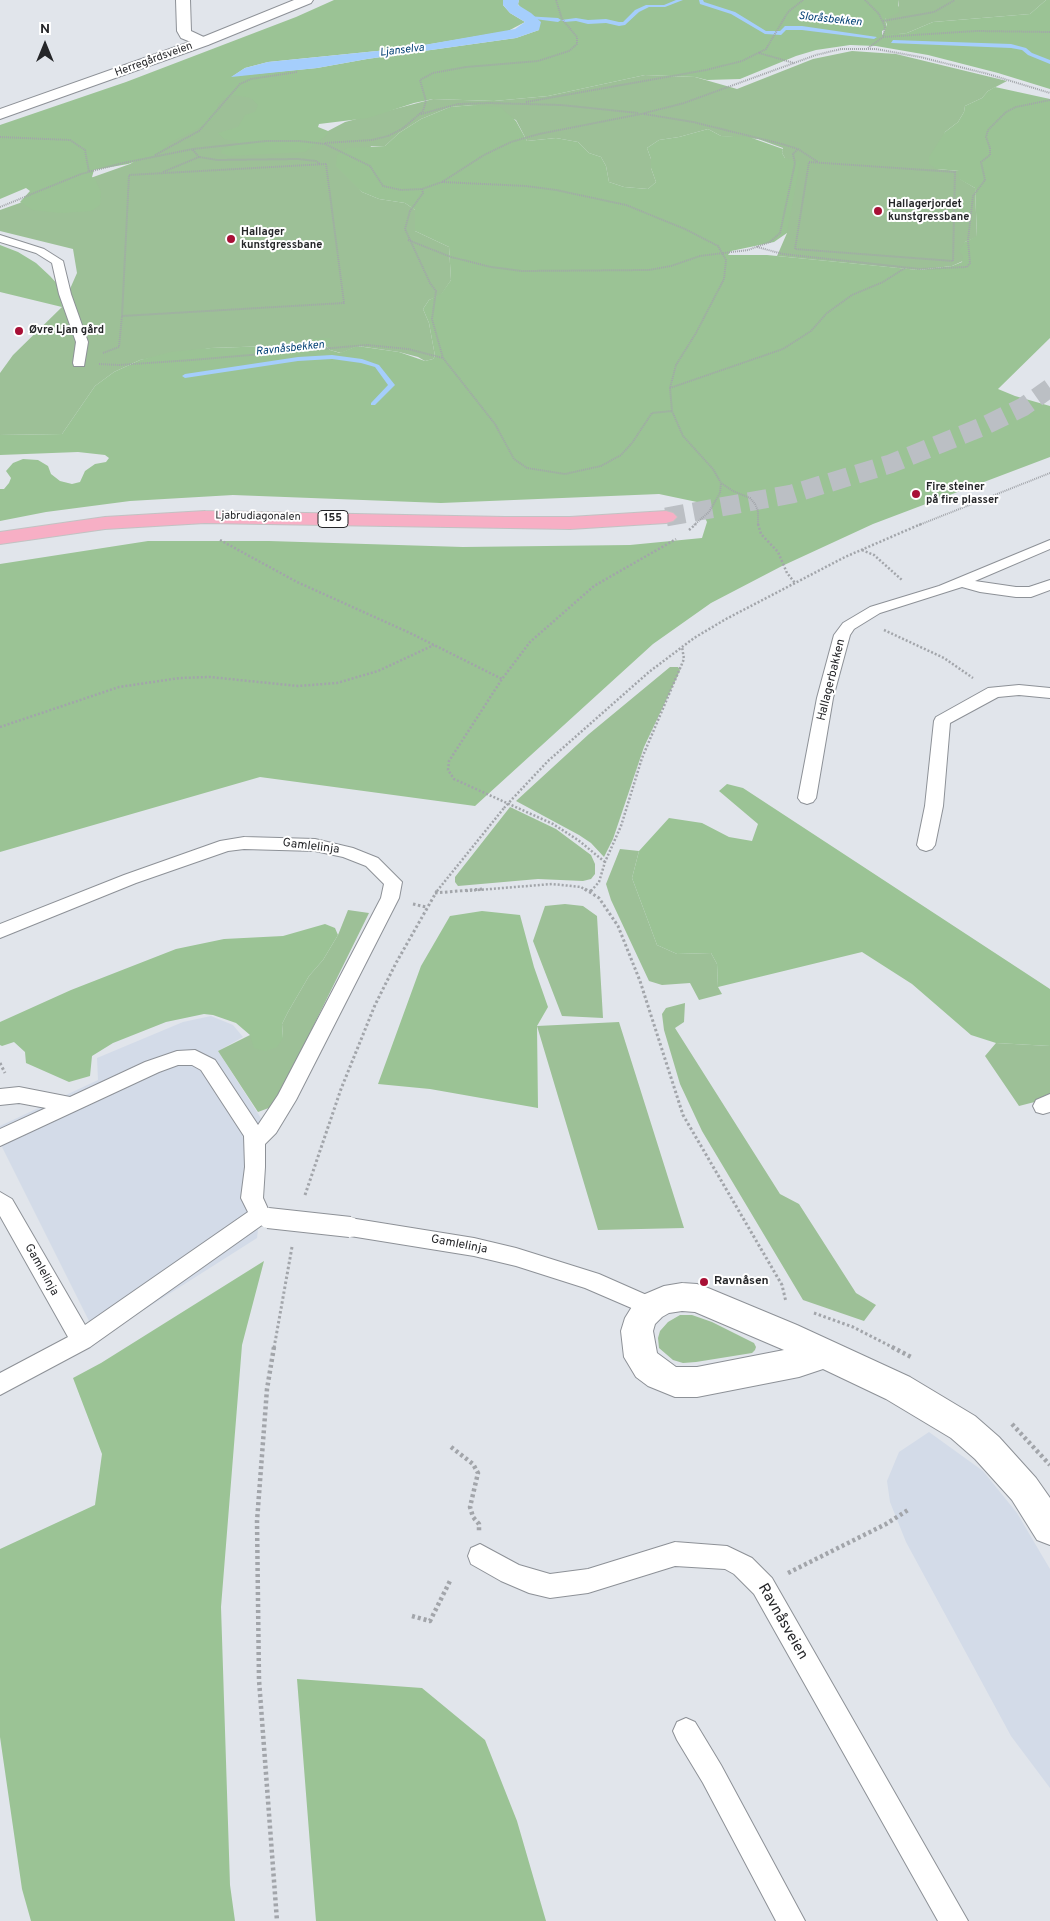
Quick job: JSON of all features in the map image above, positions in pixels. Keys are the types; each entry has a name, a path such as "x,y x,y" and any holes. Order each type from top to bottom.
{"main road":[{"name":"Ljabrudiagonalen","path":"0,538 36,531 105,523 205,517 570,523 666,517"}],"street":[{"path":"183,0 184,31 186,35 203,42"},
{"name":"Herregårdsveien","path":"0,114 203,42 306,0"},
{"path":"824,1354 799,1362 697,1382 675,1382 660,1376 648,1367 641,1357 637,1331 641,1318 650,1307 664,1300 682,1297 697,1298 785,1335 898,1388 963,1427 987,1448 1008,1469 1050,1528"}],"lane":[{"path":"0,238 40,251 57,261 65,294 82,342 79,363"},
{"name":"Hallagerbakken","path":"807,798 825,698 842,635 848,626 874,610 944,589 1050,544"},
{"path":"962,582 980,587 1016,592 1031,592 1050,585"},
{"path":"926,845 934,806 942,721 994,692 1019,690 1050,693"},
{"name":"Gamlelinja","path":"0,931 130,879 226,845 244,843 315,845 347,852 372,862 393,882 390,898 286,1100 269,1127 255,1141"},
{"path":"0,1138 152,1067 177,1058 194,1058 208,1065 249,1126 255,1141 255,1167 251,1188 252,1198 264,1216 82,1340 0,1385"},
{"path":"0,1097 19,1095 73,1105"},
{"name":"Gamlelinja","path":"0,1201 5,1205 64,1312 82,1340"},
{"name":"Gamlelinja","path":"264,1216 350,1227 474,1247 516,1257 591,1281 650,1307"},
{"name":"Ravnåsveien","path":"480,1556 529,1582 550,1586 588,1581 675,1554 727,1558 743,1566 763,1586 954,1921"},
{"path":"686,1731 712,1774 791,1921"}],"path":[{"path":"421,114 426,104 420,80 426,76 455,68 538,61 562,54 574,48 577,44 577,37 562,19 556,0"},
{"path":"510,103 562,97 653,78 726,66 766,49 788,12 803,0"},
{"path":"864,0 879,14 883,21 885,27 883,37"},
{"path":"883,21 934,12 955,0"},
{"path":"868,48 883,37 976,31 1050,32"},
{"path":"322,144 370,166 383,186 401,190 422,189 442,182 484,155 511,142 539,134 641,114 703,97 832,51 868,48 948,63 1050,93"},
{"path":"759,53 794,63"},
{"path":"152,156 199,131 240,84 251,79 297,72"},
{"path":"757,247 783,254 906,268 930,270 967,267 970,263 968,240 973,196 985,176 981,162 990,155 990,148 986,137 988,130 1006,112 1050,100"},
{"path":"0,207 89,172 152,156 193,149 266,141 299,141 322,144 372,140 388,136 421,114 458,104 510,103 561,105 693,122 798,149 818,162 956,172 953,262 795,249 809,162 818,162"},
{"path":"0,137 70,140 84,150 89,172"},
{"path":"193,149 199,157"},
{"path":"408,240 450,256 491,267 522,271 648,270 671,266 700,256 757,247 770,242 780,233 795,163 793,154 798,149"},
{"path":"162,173 166,169 199,157 240,161 298,159 316,161 320,165"},
{"path":"79,363 119,347 129,175 326,164 344,303 122,316"},
{"path":"442,182 526,186 556,190 626,205 718,246 723,253 726,265 724,279 696,333 676,365 670,388 672,411 677,427 683,436 713,469 721,482 733,491 750,498 756,504 758,528 761,534 778,552 787,573 795,583"},
{"path":"422,189 423,193 414,202 405,229 408,240 430,284 436,291 432,319 443,358 495,424 514,459 527,468 565,474 601,466 621,454 632,443 652,414 672,411"},
{"path":"670,388 783,349 811,331 827,313 852,295 883,282 906,268"},
{"path":"79,363 119,365 367,345 408,349 443,358"},
{"path":"303,1199 331,1116 375,1005 435,893 504,808 562,748 649,672 682,647 726,619 862,550 940,516 1050,474"},
{"path":"685,533 709,512 720,493 721,482"},
{"path":"605,862 578,840 553,824 454,779 448,770 449,761 502,678 530,642 594,586 679,536"},
{"path":"214,537 297,582 502,678"},
{"path":"862,550 869,554 872,553 905,583"},
{"path":"893,634 944,658 980,682"},
{"path":"0,727 61,704 119,687 180,678 210,677 298,686 337,683 378,671 434,645"},
{"path":"590,892 599,882 605,862 621,826 642,758 684,659 682,647"},
{"path":"435,893 552,884 580,887 599,898 608,909 618,926 653,1018 683,1115 782,1285 787,1309 785,1335"},
{"path":"277,1921 259,1680 257,1521 267,1389 272,1351 294,1237"},
{"path":"451,1446 473,1464 478,1473 470,1507 473,1517 479,1524 480,1556"},
{"path":"763,1586 886,1524 908,1510"},
{"path":"412,1616 430,1621 451,1580"}],"shaded area":[{"path":"211,1016 233,1025 243,1037 218,1051 264,1123 265,1172 257,1238 98,1339 0,1143 0,1126 98,1080 97,1058 183,1022"},
{"path":"929,1432 983,1471 1017,1513 1050,1569 1050,1788 1011,1736 906,1542 890,1502 887,1481 899,1452"}],"green space":[{"path":"334,0 503,0 503,5 510,13 525,22 508,31 407,48 268,62 245,68 233,76 317,68 516,38 539,30 518,4 519,0 898,0 899,12 885,19 887,28 882,31 882,35 907,33 933,22 1030,14 1046,0 1050,0 1050,89 928,55 876,46 850,45 816,50 796,56 740,79 707,80 695,77 645,75 548,96 494,101 433,99 368,118 319,124 318,127 328,131 328,134 305,152 230,156 221,153 222,149 239,144 236,141 224,139 218,133 238,127 245,115 255,112 258,105 251,98 234,95 225,98 218,104 216,115 209,123 169,143 160,153 128,164 94,170 92,177 101,192 100,205 91,211 61,213 33,210 20,202 30,191 26,188 0,199 0,125 126,82 296,17"},
{"path":"898,0 1046,0 1030,14 933,22 907,33 882,36 887,25 885,19 899,6"},
{"path":"852,51 896,54 1007,81 988,91 982,98 965,106 958,122 945,132 937,169 959,171 960,179 975,188 977,237 965,242 963,261 952,266 918,270 777,256 787,233 785,158 782,153 783,148 758,139 721,136 708,129 659,140 647,148 656,182 648,189 624,187 609,182 606,166 601,157 589,153 578,142 556,138 527,141 516,120 474,105 450,107 421,119 399,133 385,146 371,146 356,184 362,192 379,199 405,203 415,210 415,231 449,247 451,280 441,295 429,300 423,309 429,323 435,356 433,359 425,361 399,352 358,346 341,353 330,350 313,339 300,345 211,348 140,360 114,372 95,386 62,434 0,435 0,373 13,355 62,307 77,273 73,249 0,231 0,210 130,164 178,135 224,97 237,93 292,102 248,139 328,131 345,122 433,99 494,101 548,96 645,75 695,77 737,89 813,59"},
{"path":"995,87 1050,99 1050,338 998,389 1050,406 1050,457 873,524 782,566 711,603 653,644 475,806 260,777 0,852 0,564 148,541 269,541 463,547 630,545 702,538 707,522 697,502 659,494 441,503 233,495 130,501 46,512 0,521 0,489 4,489 9,483 11,478 6,471 13,463 23,459 38,460 48,466 51,474 60,481 72,484 80,482 85,471 95,464 106,462 109,458 105,455 78,452 0,455 0,435 62,434 95,386 114,372 140,360 171,352 211,348 300,345 313,339 330,338 331,342 326,346 330,350 340,353 357,346 399,352 425,361 433,359 435,356 429,323 423,309 429,300 441,294 451,280 449,247 415,231 415,210 405,203 379,199 362,192 336,166 337,155 347,148 385,146 399,133 421,119 450,107 474,105 500,107 516,121 527,141 556,138 578,142 589,153 601,157 606,166 609,182 624,187 648,189 656,182 647,148 659,140 708,129 721,136 749,137 783,149 782,153 785,158 800,162 787,233 774,242 731,251 728,255 767,255 919,270 952,266 962,262 963,256 959,251 965,242 977,236 975,188 959,179 959,171 937,169 929,164 929,157 945,132 958,122 965,106 982,98"},
{"path":"0,245 18,252 36,263 50,276 61,288 62,307 0,292"},
{"path":"670,667 678,667 680,670 644,747 613,839 604,857 591,843 579,835 516,801 589,734"},
{"path":"727,784 743,788 1050,989 1050,1046 996,1043 971,1035 912,984 862,952 718,987 717,964 711,953 677,954 657,945 632,878 639,851 669,818 702,823 729,837 752,841 758,824 719,791"},
{"path":"510,807 556,829 591,855 595,864 595,874 591,879 583,881 538,879 458,886 455,882 455,877"},
{"path":"620,849 639,851 632,878 657,945 677,954 711,953 717,964 718,987 722,994 699,1000 690,983 662,985 649,981 611,900 606,884"},
{"path":"565,904 583,906 597,916 603,1018 562,1016 533,941 545,906"},
{"path":"348,910 369,913 274,1106 258,1112 218,1051 250,1035 283,1038 282,1024 288,1012 309,976 323,960 338,935"},
{"path":"482,911 520,915 534,967 548,1007 537,1026 538,1108 430,1089 378,1084 421,966 450,916"},
{"path":"325,924 335,928 338,935 323,960 309,976 288,1012 282,1024 283,1038 277,1047 265,1051 254,1048 250,1035 236,1023 204,1014 166,1022 113,1043 92,1056 90,1076 69,1082 26,1063 25,1052 14,1042 0,1045 0,1022 71,990 176,949 224,939 283,936"},
{"path":"685,1003 684,1022 675,1028 780,1194 799,1204 856,1293 876,1305 864,1321 803,1300 702,1131 680,1084 664,1030 662,1014 666,1008"},
{"path":"619,1022 684,1228 598,1230 537,1026"},
{"path":"996,1043 1050,1046 1050,1098 1019,1106 985,1056"},
{"path":"264,1261 242,1345 221,1607 230,1885 235,1921 31,1921 22,1889 0,1737 0,1549 95,1505 102,1454 73,1378 101,1363"},
{"path":"680,1315 692,1315 712,1322 754,1343 755,1350 752,1353 696,1362 683,1363 673,1360 659,1348 658,1338 660,1331 668,1322"},
{"path":"297,1679 422,1688 485,1740 517,1821 546,1921 316,1921"}],"water":[{"name":"Ljanselva","path":"503,0 519,0 518,5 541,22 539,30 516,38 317,68 231,77 245,68 268,62 407,48 515,29 525,22 510,13 503,5"}],"waterway":[{"name":"Sloråsbekken","path":"564,20 576,19 588,22 625,23 637,11 648,6 665,6 681,0"},
{"name":"Sloråsbekken","path":"701,0 702,3 733,13 765,32 781,33 785,28 802,28 874,37"},
{"name":"Sloråsbekken","path":"527,17 558,20"},
{"name":"Sloråsbekken","path":"893,42 1011,46 1024,49 1030,54 1050,62"},
{"name":"Ravnåsbekken","path":"185,376 298,359 332,357 362,361 377,366 392,385 373,404"}],"tunnel":[{"path":"666,517 792,494 890,464 984,426 1023,407 1050,388"}],"place":[{"name":"Hallagerjordet kunstgressbane","path":"878,211"},
{"name":"Hallager kunstgressbane","path":"231,239"},
{"name":"Øvre Ljan gård","path":"19,331"},
{"name":"Fire steiner på fire plasser","path":"916,494"},
{"name":"Ravnåsen","path":"704,1282"}]}
